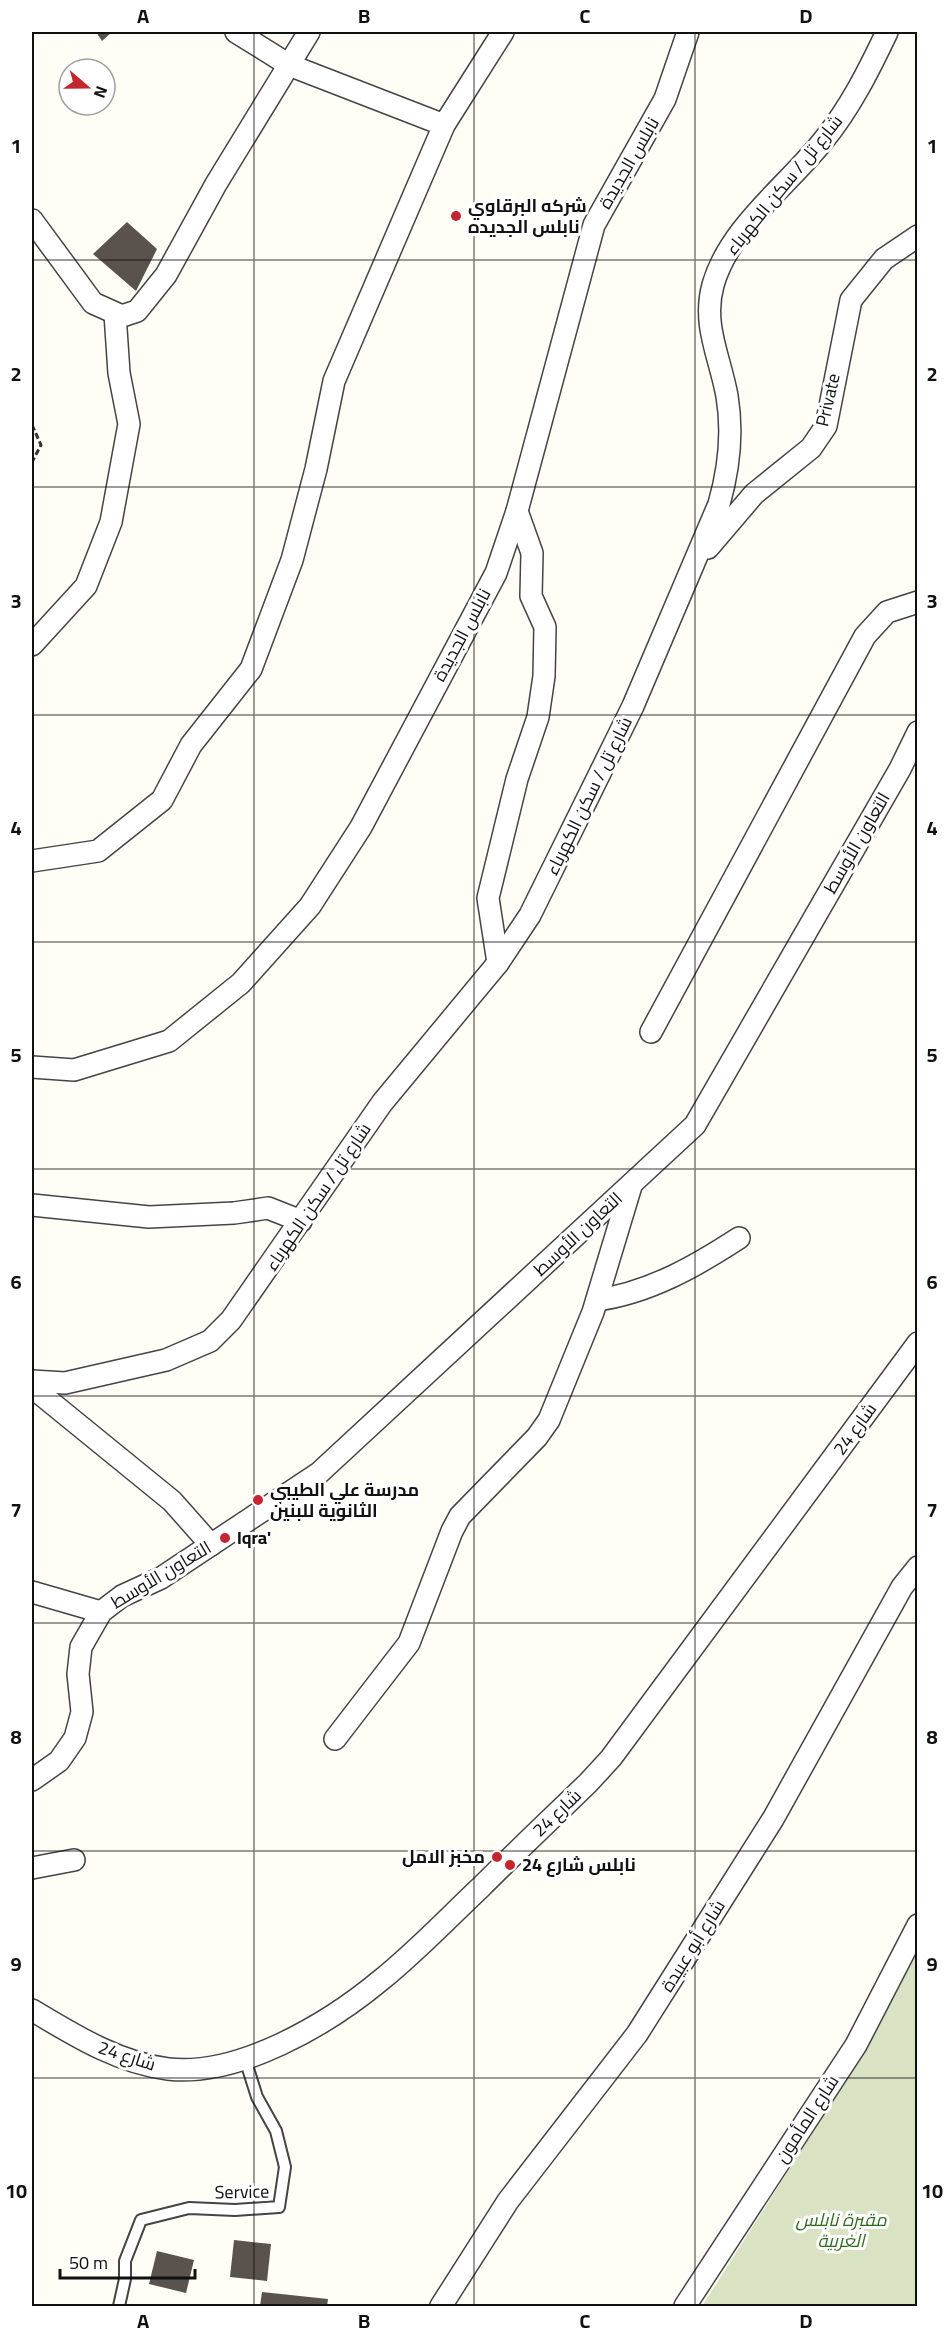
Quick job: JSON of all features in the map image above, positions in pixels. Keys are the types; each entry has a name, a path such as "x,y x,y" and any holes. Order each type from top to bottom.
{"street":[{"path":"236,32 289,64 444,125"},
{"path":"32,220 87,296 100,308 127,316 138,311 166,275 216,184 309,32"},
{"path":"32,861 98,850 162,800 191,745 251,669 292,560 316,470 334,381 444,125 503,32"},
{"name":"نابلس الجديدة","path":"32,1067 74,1070 169,1041 241,983 310,906 362,827 496,573 517,511 594,225 666,99 688,32"},
{"name":"شارع تل / سكن الكهرباء","path":"32,1381 58,1384 134,1369 178,1356 210,1341 225,1328 251,1295 403,1075 498,963 530,915 572,833 661,644 718,504 726,472 730,440 727,396 709,324 710,300 719,268 745,229 834,126 858,88 887,32"},
{"name":"Private","path":"708,548 754,494 811,448 826,426 851,300 884,259 918,236"},
{"path":"32,645 86,586 111,522 129,424 119,373 115,314"},
{"path":"498,963 488,898 517,779 538,717 544,676 545,627 531,596 532,552 517,511"},
{"path":"651,1032 869,629 887,612 918,602"},
{"name":"التعاون الأوسط","path":"32,1780 59,1761 75,1738 82,1712 78,1674 81,1647 101,1612 122,1596 150,1585 319,1473 695,1125 900,769 918,732"},
{"path":"334,1739 409,1643 460,1516 544,1427 574,1364 597,1300 632,1184"},
{"path":"32,1205 149,1217 234,1213 268,1208 301,1221"},
{"path":"597,1300 623,1296 667,1278 702,1262 740,1238"},
{"name":"شارع 24","path":"32,2010 93,2045 134,2061 169,2069 207,2069 244,2059 324,2020 381,1981 588,1783 692,1650 918,1343"},
{"path":"32,1387 172,1501 211,1545"},
{"name":"شارع أبو عبيدة","path":"441,2307 508,2201 637,2034 773,1819 902,1587 918,1567"},
{"name":"التعاون الأوسط","path":"32,1592 101,1612"},
{"path":"32,1868 74,1860"},
{"name":"شارع المأمون","path":"686,2307 856,2045 918,1926"}],"lane":[{"name":"Service","path":"119,2307 125,2279 125,2260 141,2220 189,2208 236,2210 279,2207 285,2167 276,2131 257,2097 244,2059"}],"path":[{"path":"32,425 41,445 32,462"}],"green space":[{"name":"مقبرة نابلس الغربية","path":"917,1946 917,2306 702,2306 864,2052"}],"building":[{"path":"96,32 112,32 102,41"},
{"path":"127,222 157,249 136,291 93,254"},
{"path":"234,2240 271,2244 267,2281 230,2277"},
{"path":"157,2251 194,2260 186,2293 149,2284"},
{"path":"262,2292 328,2299 327,2306 260,2306"}],"place":[{"name":"شركه البرقاوي نابلس الجديده","path":"456,216"},
{"name":"مدرسة علي الطيبي الثانوية للبنين","path":"258,1500"},
{"name":"Iqra'","path":"225,1538"},
{"name":"مخبز الامل","path":"497,1857"},
{"name":"نابلس شارع 24","path":"510,1865"}]}
